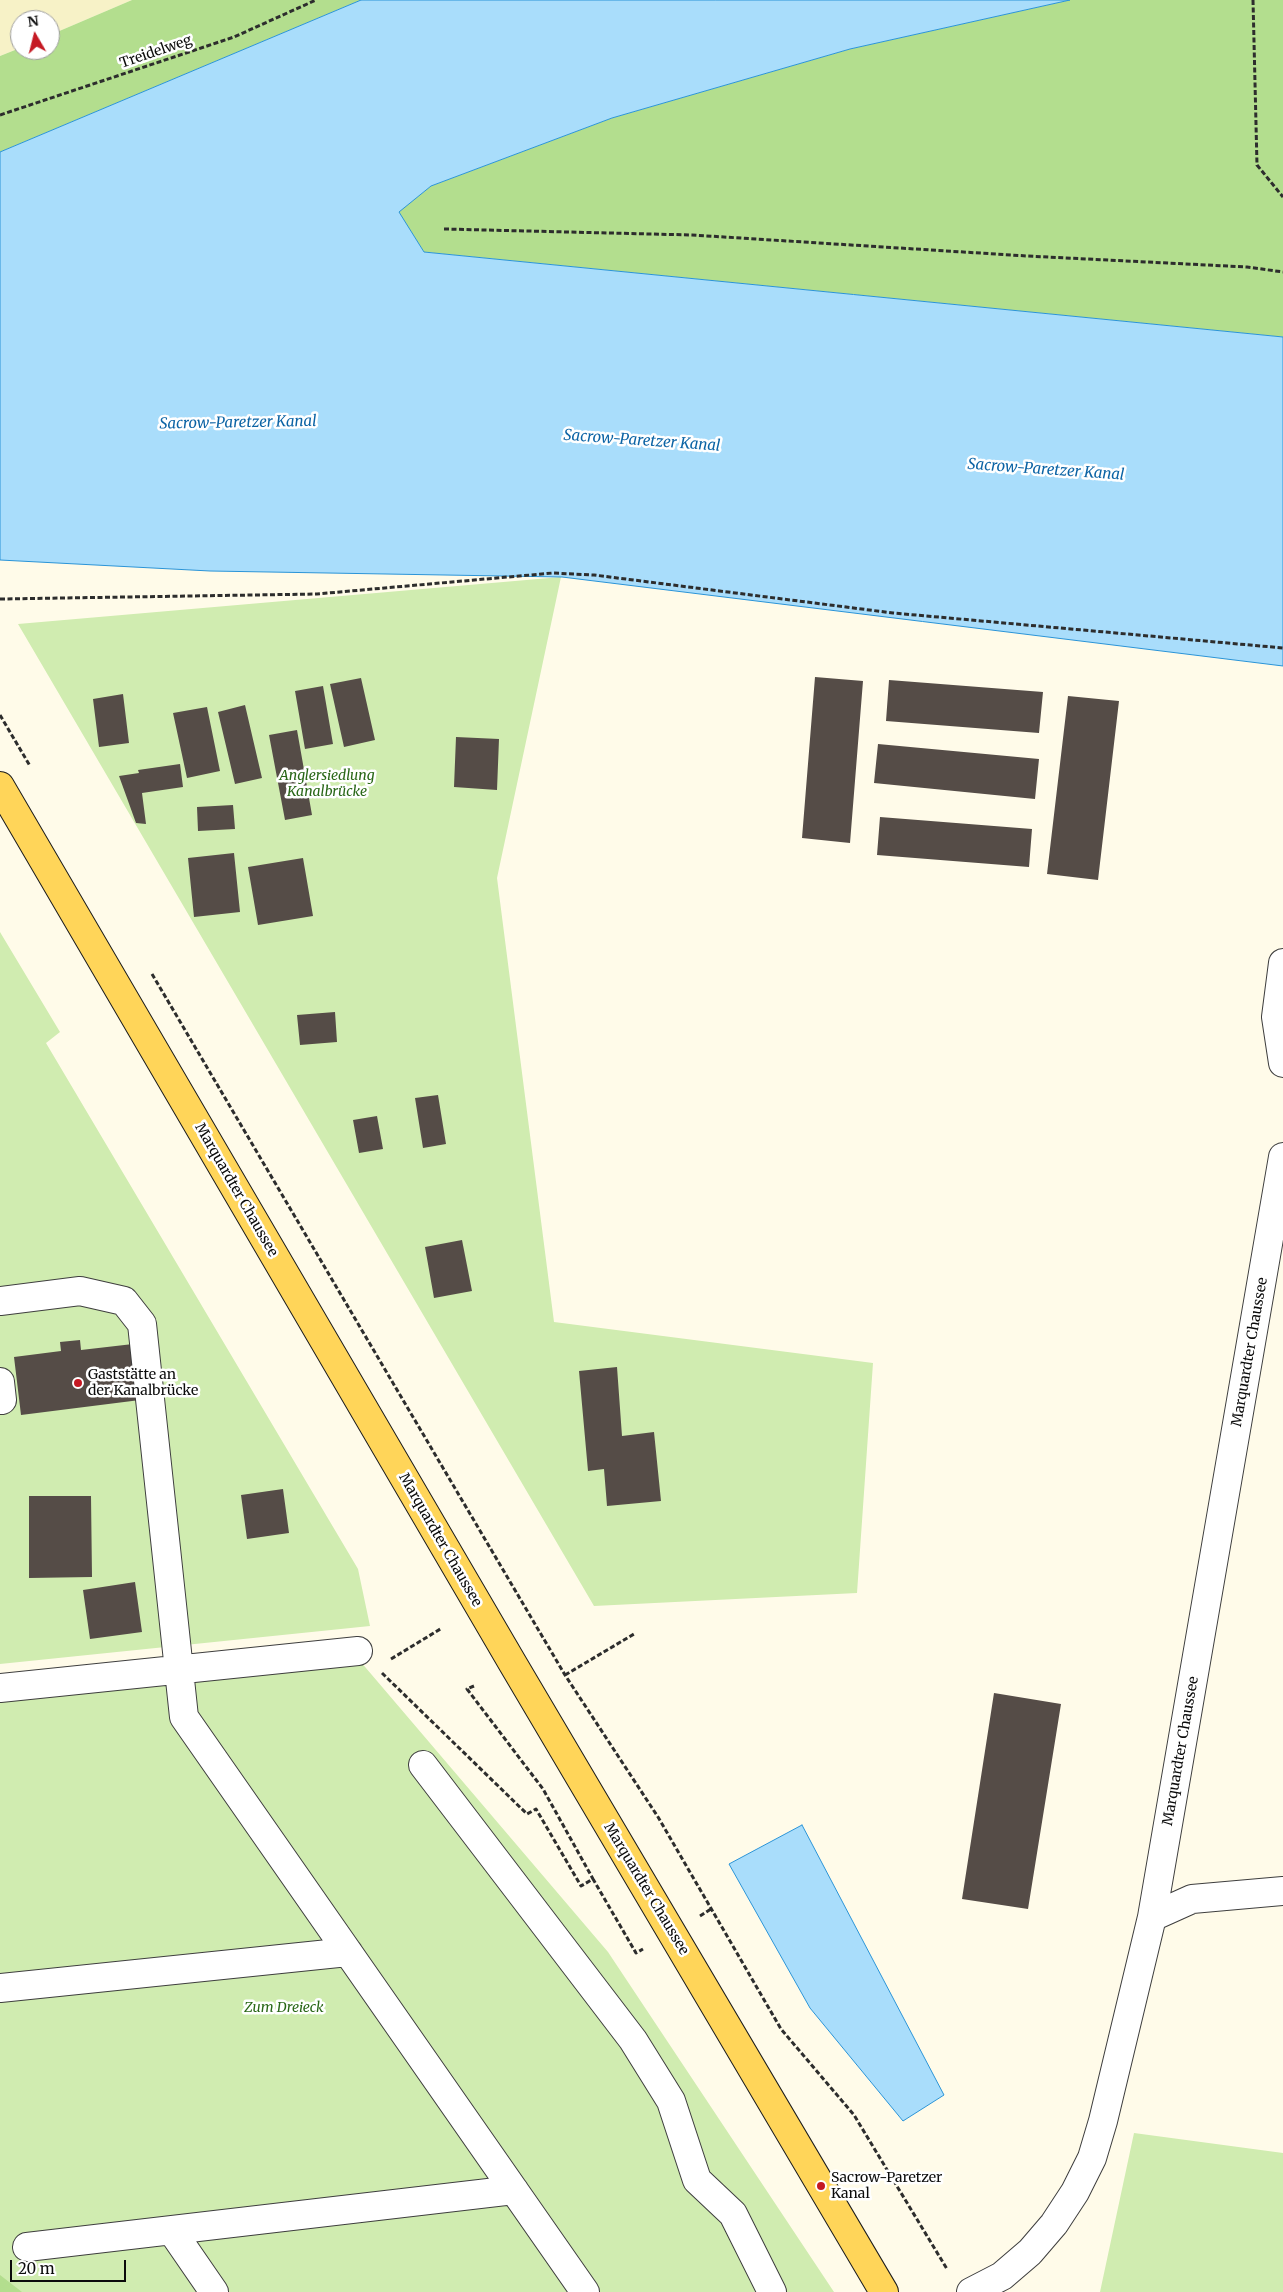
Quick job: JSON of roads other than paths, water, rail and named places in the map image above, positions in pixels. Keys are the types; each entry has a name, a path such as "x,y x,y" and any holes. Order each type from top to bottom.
{"main road":[{"name":"Marquardter Chaussee","path":"0,786 884,2292"}],"lane":[{"path":"1283,963 1276,1017 1283,1063"},
{"name":"Marquardter Chaussee","path":"971,2292 1002,2276 1030,2252 1054,2224 1079,2184 1092,2158 1104,2121 1152,1916 1283,1157"},
{"path":"0,1301 80,1291 124,1301 142,1324 184,1717 585,2292"},
{"path":"0,1688 179,1669 367,1659"},
{"path":"424,1765 633,2040 671,2101 697,2180 733,2214 772,2292"},
{"path":"1152,1916 1192,1899 1283,1891"},
{"path":"0,1988 348,1952"},
{"path":"27,2246 172,2231 514,2190"},
{"path":"172,2231 214,2292"}],"water":[{"path":"361,0 1070,0 850,49 612,118 431,186 399,212 424,252 1283,337 1283,666 562,577 210,571 0,560 0,152"},
{"path":"802,1825 944,2095 903,2121 810,2008 729,1864"}],"place":[{"name":"Gaststätte an der Kanalbrücke","path":"78,1383"},
{"name":"Sacrow-Paretzer Kanal","path":"821,2186"}],"park label":[{"name":"Anglersiedlung Kanalbrücke","path":"327,784"},
{"name":"Zum Dreieck","path":"284,2008"}]}
